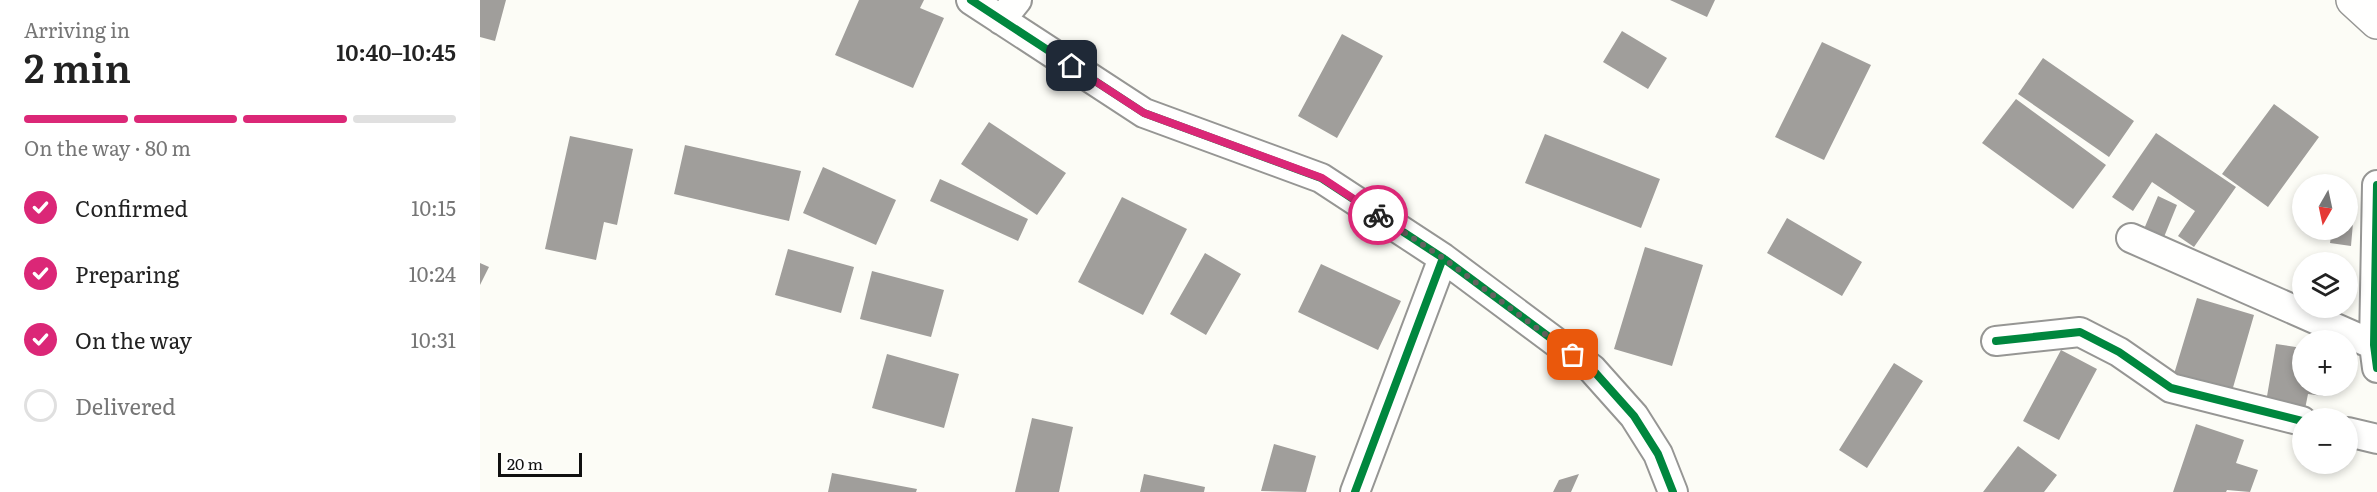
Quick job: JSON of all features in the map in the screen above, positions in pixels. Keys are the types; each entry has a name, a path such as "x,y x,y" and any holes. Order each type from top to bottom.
{"street":[{"path":"971,0 1009,10 1144,113 1322,178 1443,258 1592,369 1634,416 1659,454 1673,492"},
{"path":"2354,0 2377,22"},
{"path":"2131,238 2376,356 2377,185"},
{"path":"1355,492 1443,258"},
{"path":"1996,340 2080,332 2119,352 2171,388 2292,418"},
{"path":"2358,434 2377,439"}],"building":[{"path":"480,0 506,0 495,41 480,37"},
{"path":"859,0 924,0 920,8 944,18 913,88 835,55"},
{"path":"1670,0 1715,0 1707,17"},
{"path":"1622,31 1667,58 1648,89 1603,62"},
{"path":"1342,34 1383,56 1337,138 1298,116"},
{"path":"1822,42 1871,65 1824,160 1775,137"},
{"path":"2043,58 2134,121 2109,157 2018,94"},
{"path":"2016,99 2106,165 2073,209 1982,143"},
{"path":"2274,104 2319,137 2268,207 2222,174"},
{"path":"989,122 1066,173 1037,215 961,164"},
{"path":"2156,133 2236,187 2194,247 2178,236 2195,211 2152,182 2133,211 2112,197"},
{"path":"1545,134 1660,179 1641,228 1525,183"},
{"path":"570,136 633,149 617,225 604,222 596,260 545,249"},
{"path":"685,145 801,171 789,221 674,194"},
{"path":"823,167 896,200 876,245 803,213"},
{"path":"940,179 1028,219 1018,241 930,201"},
{"path":"2158,196 2177,205 2164,237 2144,229"},
{"path":"1122,197 1187,229 1143,315 1078,282"},
{"path":"1787,218 1862,262 1842,296 1767,253"},
{"path":"2330,240 2352,240 2351,246 2330,243"},
{"path":"1645,247 1703,265 1672,366 1614,349"},
{"path":"788,249 854,267 841,313 775,295"},
{"path":"1205,253 1241,274 1206,335 1170,314"},
{"path":"480,263 489,267 480,285"},
{"path":"1321,264 1401,301 1378,350 1298,312"},
{"path":"872,271 944,290 931,337 860,319"},
{"path":"2197,298 2254,315 2232,391 2174,374"},
{"path":"2276,344 2292,346 2292,396 2308,396 2305,408 2266,402"},
{"path":"2061,350 2097,369 2059,440 2023,421"},
{"path":"887,354 959,374 944,428 872,408"},
{"path":"1894,363 1923,381 1867,468 1839,450"},
{"path":"1032,418 1073,427 1059,492 1015,492"},
{"path":"2196,424 2244,440 2236,463 2258,470 2250,492 2227,490 2226,492 2173,492"},
{"path":"1274,444 1316,456 1306,492 1261,491"},
{"path":"2018,446 2057,475 2044,492 1983,492"},
{"path":"832,473 917,489 916,492 828,492"},
{"path":"1144,474 1205,487 1204,492 1140,492"},
{"path":"1579,474 1571,492 1553,492 1559,480"}],"cycle path":[{"path":"971,0 1144,113 1321,178 1443,258 1592,369 1634,416 1658,454 1673,492"},
{"path":"2377,185 2374,345 2377,368"},
{"path":"1355,492 1443,258"},
{"path":"1996,341 2080,332 2119,352 2171,388 2292,418"}],"way so far":[{"path":"1378,215 1443,258 1573,355"}],"route":[{"path":"1072,66 1144,113 1322,178 1378,215"}]}
